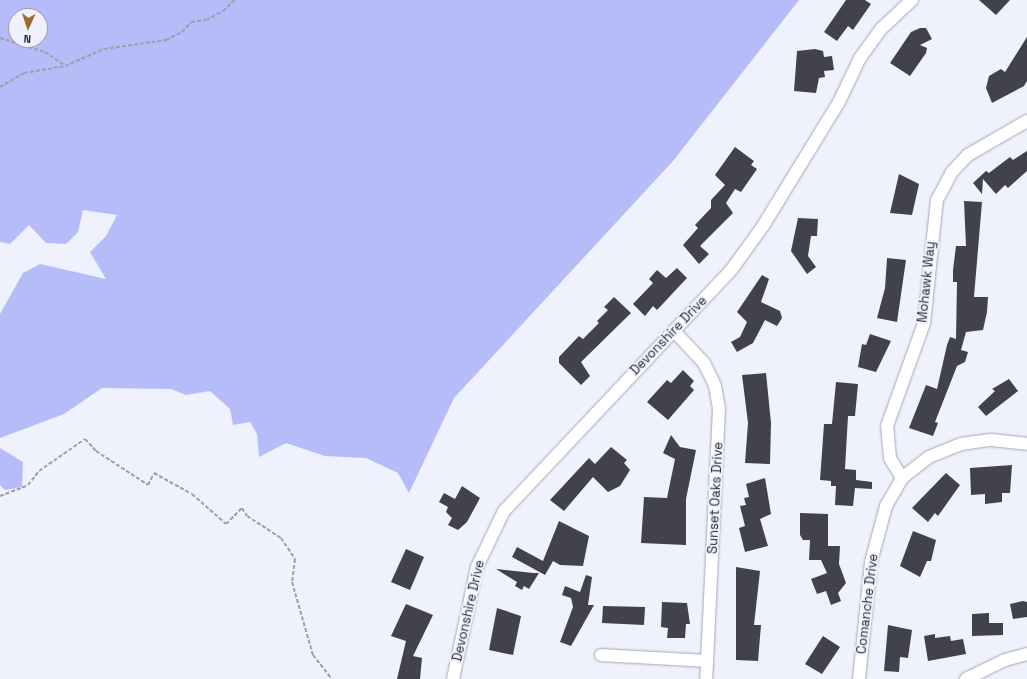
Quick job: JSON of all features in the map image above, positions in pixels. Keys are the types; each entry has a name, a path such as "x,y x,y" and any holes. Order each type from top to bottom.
{"street":[{"name":"Devonshire Drive","path":"453,679 477,567 496,523 521,489 674,331 748,247 839,102 860,58 882,28 912,0"},
{"name":"Mohawk Way","path":"902,478 890,458 887,426 924,323 937,200 952,172 968,155 1027,120"},
{"name":"Sunset Oaks Drive","path":"674,331 704,363 715,386 719,408 706,679"},
{"name":"Comanche Drive","path":"859,679 872,558 886,506 902,478 929,457 960,444 991,440 1027,444"},
{"path":"601,654 707,661"},
{"path":"969,678 1005,660 1027,654"}],"path":[{"path":"0,87 24,73 65,66 104,49 166,40 182,32 195,20 206,20 223,11 234,0"},
{"path":"0,38 45,52 65,66"},
{"path":"0,496 28,485 39,471 85,439 96,451 148,485 154,473 192,494 226,524 242,508 247,516 281,538 295,559 292,582 303,623 313,655 332,679"}],"shaded area":[{"path":"0,0 799,0 673,161 454,398 409,493 398,473 366,458 325,456 286,443 259,457 257,434 250,422 233,425 230,409 210,391 186,395 171,389 102,388 64,414 0,438 0,314 23,273 40,264 106,279 90,252 106,236 117,215 83,210 78,232 66,244 46,243 29,225 10,244 0,242"},
{"path":"0,448 23,462 22,487 5,490 0,485"}],"building":[{"path":"846,0 865,0 871,4 853,30 848,26 837,41 824,32"},
{"path":"979,0 1010,0 996,15"},
{"path":"920,28 926,28 932,39 920,45 927,48 926,53 910,76 890,63 911,32"},
{"path":"1027,37 1027,81 1024,86 992,103 986,88 989,76 1001,69 1005,72"},
{"path":"815,49 823,51 824,57 832,56 834,70 824,71 825,77 819,78 816,93 794,91 797,51"},
{"path":"735,147 754,161 751,165 757,169 741,192 735,189 726,203 733,213 700,246 709,254 699,264 683,245 698,228 695,225 711,208 711,200 725,185 715,175"},
{"path":"1027,151 1027,171 1008,188 1005,185 996,194 983,179 982,194 973,183 986,171 989,173 1010,157 1013,160"},
{"path":"899,174 919,184 912,215 890,213"},
{"path":"964,201 982,202 974,297 988,297 987,312 983,330 966,332 961,350 968,352 965,362 957,366 935,422 938,423 933,436 909,428 926,385 937,389 950,337 956,339 957,282 953,282 953,270 956,246 966,246"},
{"path":"798,218 818,219 817,236 811,236 808,256 816,267 807,274 791,251"},
{"path":"887,258 906,260 897,322 877,318 885,288"},
{"path":"677,268 687,278 657,310 653,306 645,316 633,304 653,283 649,279 657,270 666,278"},
{"path":"762,275 769,279 761,302 780,311 782,318 777,326 765,320 753,343 737,352 731,342 740,337 747,322 737,312"},
{"path":"614,297 631,313 581,362 590,376 581,385 559,363 559,357 579,336 583,339 599,323 597,321 608,310 604,307"},
{"path":"870,334 891,341 876,372 858,367 862,344 866,345"},
{"path":"683,370 694,381 690,386 694,390 668,420 647,402 667,380 671,383"},
{"path":"766,373 771,423 770,464 745,463 748,423 742,375"},
{"path":"1009,379 1018,391 986,416 978,407 995,391 992,389"},
{"path":"836,382 858,384 855,416 848,416 845,469 856,470 856,480 872,482 872,489 855,488 853,506 835,505 836,486 831,486 831,481 820,480 824,424 832,424"},
{"path":"671,435 680,447 696,450 686,499 686,545 641,543 644,497 667,498 675,459 663,453"},
{"path":"611,447 627,460 624,463 630,470 620,486 608,492 593,477 564,511 550,500 589,458 595,464"},
{"path":"1012,465 1010,493 1002,493 1002,502 985,504 985,494 971,495 970,468"},
{"path":"946,473 960,485 938,516 935,513 928,522 912,508"},
{"path":"765,478 771,514 760,519 768,546 745,552 739,528 745,526 740,506 746,505 744,498 749,497 746,484"},
{"path":"462,486 480,498 467,522 458,530 448,525 452,518 446,512 448,507 439,502 444,493 455,499"},
{"path":"800,513 828,514 828,546 840,546 839,564 846,583 838,593 841,601 831,605 826,591 817,594 811,579 827,573 821,560 809,560 810,540 803,540 800,535"},
{"path":"559,521 589,536 583,566 560,565 553,561 545,575 512,557 517,547 543,561"},
{"path":"913,531 936,540 931,561 927,561 920,577 900,566"},
{"path":"406,549 424,557 410,590 391,582"},
{"path":"736,567 760,571 754,625 761,625 758,661 736,660"},
{"path":"496,569 539,573 529,589 524,586 522,590 515,586 517,582"},
{"path":"586,575 592,577 588,605 594,605 571,646 560,642 573,607 571,598 562,595 565,586 580,592"},
{"path":"1023,601 1027,602 1027,617 1013,619 1010,604"},
{"path":"662,602 687,603 690,624 686,624 685,638 667,638 668,628 661,627"},
{"path":"406,604 433,615 413,656 422,658 420,679 397,679 406,641 391,636"},
{"path":"603,606 645,607 644,625 602,623"},
{"path":"497,608 521,616 513,655 489,650"},
{"path":"989,613 989,623 1003,623 1003,635 972,636 972,614"},
{"path":"888,625 912,630 908,658 900,657 899,672 884,671"},
{"path":"935,634 935,638 950,636 951,641 963,639 966,654 928,661 924,636"},
{"path":"823,636 840,647 822,674 805,664"}]}
